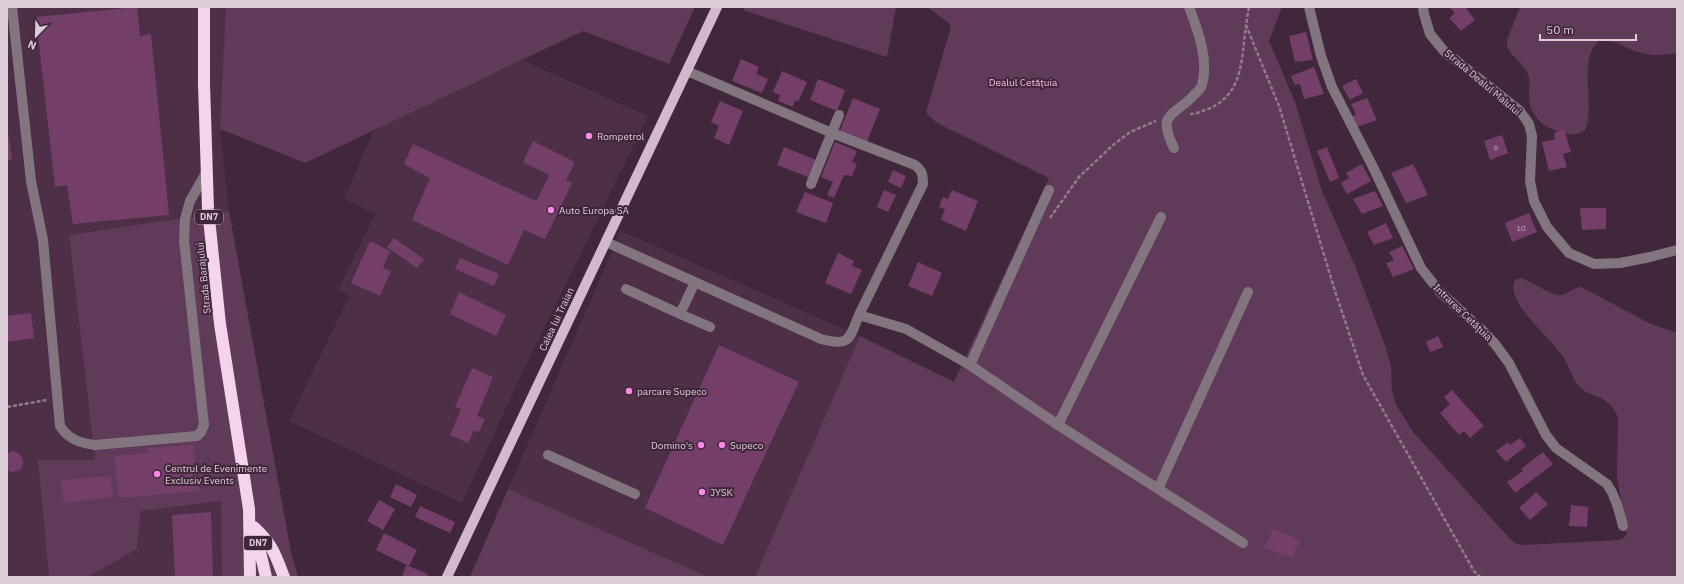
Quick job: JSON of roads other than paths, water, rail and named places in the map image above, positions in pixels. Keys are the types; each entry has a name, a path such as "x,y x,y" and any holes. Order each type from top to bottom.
{"highway":[{"name":"Strada Barajului","path":"204,7 206,173 214,271 220,324 249,509"},
{"name":"DN7","path":"249,509 266,577"},
{"name":"DN7","path":"249,509 250,577"},
{"path":"254,528 268,540 274,550 284,577"}],"main road":[{"name":"Calea lui Traian","path":"446,577 717,7"}],"street":[{"path":"12,7 31,181 43,240 60,426 71,438 80,443 95,445 197,436 201,432 204,425 184,240 185,219 190,201 206,173"},
{"path":"1174,148 1168,138 1166,123 1170,115 1190,100 1201,87 1205,64 1189,7"},
{"name":"Intrarea Cetățuia","path":"1310,7 1321,56 1332,87 1371,162 1421,268 1440,292 1483,331 1495,344 1509,363 1546,435 1556,448 1607,484 1617,503 1623,526"},
{"name":"Strada Dealul Malului","path":"1423,7 1430,34 1444,51 1520,111 1529,124 1532,136 1530,181 1534,201 1547,227 1569,253 1594,264 1620,263 1677,250"},
{"path":"606,242 821,339 840,343 850,336 923,184 923,176 920,169 915,165 686,71"},
{"path":"811,184 839,115"},
{"path":"970,365 1049,190"},
{"path":"1058,425 1161,217"},
{"path":"680,314 695,282"},
{"path":"626,290 710,327"},
{"path":"1158,489 1248,292"},
{"path":"859,315 906,329 970,365 1058,425 1243,543"},
{"path":"548,455 635,494"}],"place":[{"name":"Rompetrol","path":"589,136"},
{"name":"Auto Europa SA","path":"551,210"},
{"name":"parcare Supeco","path":"629,391"},
{"name":"Domino's","path":"701,445"},
{"name":"Supeco","path":"722,445"},
{"name":"Centrul de Evenimente Exclusiv Events","path":"157,474"},
{"name":"JYSK","path":"702,492"}],"park label":[{"name":"Dealul Cetățuia","path":"1023,82"}]}
